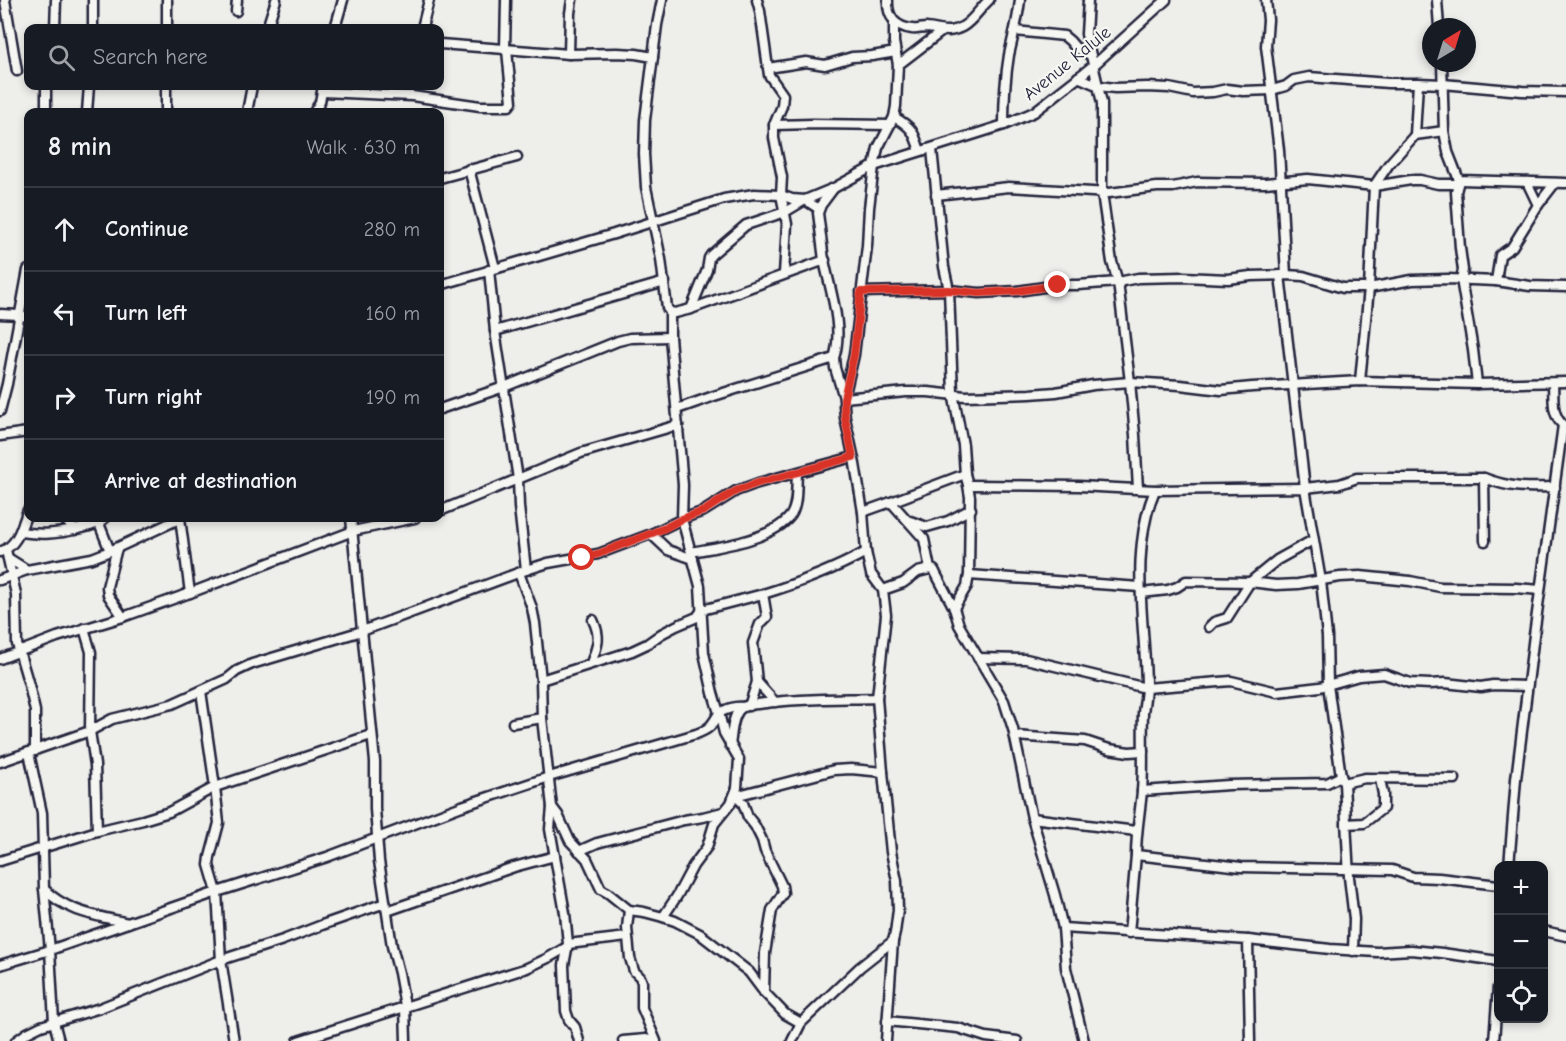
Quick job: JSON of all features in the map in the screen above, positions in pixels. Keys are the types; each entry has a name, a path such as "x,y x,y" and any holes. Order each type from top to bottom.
{"street":[{"path":"5,0 17,71"},
{"path":"55,24 56,0"},
{"path":"93,0 93,24"},
{"path":"167,24 168,0"},
{"path":"236,11 237,0"},
{"path":"268,24 276,0"},
{"path":"336,24 343,0"},
{"path":"423,24 429,0"},
{"path":"336,90 412,96 480,106 509,106 512,102 506,50 506,0"},
{"path":"569,54 572,0"},
{"path":"662,0 645,120 646,187 658,239 670,312 670,337 683,485 682,519 699,586 704,653 713,693 724,732 738,759 735,796 714,824 707,847 663,917"},
{"path":"757,0 768,68 783,95 782,106 774,124 774,138 782,177 781,195 787,232 784,274"},
{"path":"844,398 854,355 874,166 878,148 892,121 896,106 898,65 894,22 888,9 888,0"},
{"path":"894,22 911,29 927,28 941,32 955,30 967,24 989,0"},
{"path":"1004,125 1004,93 1020,0"},
{"path":"1088,0 1086,34 1090,55 1095,64 1102,113 1102,193 1112,262 1118,282 1130,382 1138,489"},
{"name":"Avenue Kalule","path":"691,309 708,270 709,258 746,225 785,212 874,166 1004,125 1034,112 1095,64 1166,0"},
{"path":"1266,0 1268,20 1266,46 1281,182 1283,275 1292,384 1305,488 1321,581 1327,636 1328,685 1343,780 1348,869 1353,902 1353,951"},
{"path":"1437,0 1438,18"},
{"path":"1015,31 1064,36 1075,47 1090,55"},
{"path":"898,65 941,32"},
{"path":"444,44 569,54 617,53 653,57"},
{"path":"768,68 806,62 825,65 852,57 872,57 896,52"},
{"path":"1442,72 1444,131 1458,182 1457,204 1463,270 1461,279 1473,350 1476,384"},
{"path":"1078,77 1099,86 1169,88 1193,93 1227,89 1272,90 1310,76 1388,83 1566,92"},
{"path":"1360,381 1369,288 1374,186 1389,164 1415,135 1418,83"},
{"path":"46,90 46,108"},
{"path":"87,108 88,90"},
{"path":"166,90 166,108"},
{"path":"248,108 251,90"},
{"path":"316,108 323,90"},
{"path":"774,124 892,121 909,126 914,131 920,151"},
{"path":"1415,135 1444,131"},
{"path":"932,149 944,267 949,290 953,393 963,445 971,509 969,575 967,586 954,608"},
{"path":"444,177 517,157"},
{"path":"469,169 492,269 495,331 518,479 523,571 535,623 541,680 542,718 552,807 550,829 565,913 566,1011 575,1027 579,1041"},
{"path":"936,195 1010,187 1102,193 1173,187 1197,182 1281,182 1308,179 1374,186 1411,180 1438,184 1458,182 1566,183"},
{"path":"1527,182 1538,205"},
{"path":"1496,281 1500,255 1512,247 1538,205 1555,183"},
{"path":"834,188 819,209 825,260 836,310 835,368 844,398 845,418 863,512 866,552 871,574 884,590 886,615 877,698 891,852 897,881 898,910 893,940 886,1041"},
{"path":"444,284 724,199 754,194 781,195 805,200 819,209"},
{"path":"670,312 691,309 825,260"},
{"path":"861,292 949,290 979,293 1146,278 1220,279 1283,275 1303,276 1344,288 1369,288 1412,280 1461,279 1566,287"},
{"path":"495,331 665,282"},
{"path":"0,411 24,290"},
{"path":"0,314 24,316"},
{"path":"444,408 504,387 618,341 630,338 670,337"},
{"path":"677,409 834,358"},
{"path":"844,398 906,392 953,393 965,396 1030,394 1130,382 1221,390 1360,381 1476,384 1566,382"},
{"path":"1509,861 1527,686 1564,426 1554,413 1553,383"},
{"path":"444,509 581,453 678,425"},
{"path":"0,436 24,433"},
{"path":"0,762 90,731 129,713 172,704 227,679 252,664 362,631 548,563 598,554 704,511 736,491 853,457"},
{"path":"651,534 668,550 692,556 757,537 783,523 792,514 797,473"},
{"path":"863,512 965,474"},
{"path":"968,485 1079,486 1155,490 1305,488 1340,484 1357,478 1484,478 1501,485 1518,488 1555,487"},
{"path":"1484,478 1485,542"},
{"path":"1129,933 1136,831 1142,791 1143,711 1146,688 1140,590 1141,541 1148,508 1155,490"},
{"path":"891,502 924,539"},
{"path":"908,520 927,528 948,521 971,509"},
{"path":"5,553 20,532 24,521"},
{"path":"67,522 75,530"},
{"path":"20,532 63,533 95,522"},
{"path":"101,522 114,550 107,587 108,595 123,617"},
{"path":"0,580 27,570 92,558 172,522"},
{"path":"181,522 190,593"},
{"path":"352,522 375,762 375,809 379,861 392,946 405,1006 406,1041"},
{"path":"0,659 190,593 353,531 396,522"},
{"path":"927,528 924,539 930,569"},
{"path":"1209,627 1214,622 1227,618 1250,582 1277,560 1313,540"},
{"path":"541,680 632,651 697,617 702,610 795,584 866,552"},
{"path":"5,553 27,570"},
{"path":"5,553 16,594 17,644 35,711 32,752 42,813 44,889 54,1022 58,1041"},
{"path":"884,590 903,583 918,572 934,570 954,608 959,625 1004,701 1015,736 1032,818 1063,928 1066,968 1084,1041"},
{"path":"969,575 1140,590 1168,590 1186,581 1287,585 1360,576 1410,581 1440,587 1540,590"},
{"path":"730,745 737,712 746,706 757,682 753,643 760,624 767,617 763,594"},
{"path":"591,663 599,638 593,620"},
{"path":"84,628 91,652 90,731 95,765 97,831"},
{"path":"978,657 1026,659 1146,688 1232,681 1277,692 1328,685 1359,676 1384,674 1410,683 1444,683 1481,687 1527,686"},
{"path":"757,682 775,702"},
{"path":"201,691 219,823 209,865 217,892 221,960 234,1041"},
{"path":"0,965 327,857 462,806 549,777 696,734 707,730 719,713 726,709 775,702 877,698"},
{"path":"513,723 542,718"},
{"path":"711,726 724,732"},
{"path":"0,861 97,831 169,812 215,787 371,735"},
{"path":"1015,736 1085,741 1109,749 1129,752 1143,751"},
{"path":"735,796 834,770 883,772"},
{"path":"1142,791 1229,785 1327,783 1365,778 1455,779"},
{"path":"1346,824 1364,823 1383,808 1380,779"},
{"path":"735,796 743,803 748,817 755,826 783,892 772,910 765,953 764,992"},
{"path":"552,807 570,842 587,859 601,889 629,910 675,921 700,934 749,972 785,1014 801,1023"},
{"path":"579,851 597,843 723,812"},
{"path":"1032,818 1136,831"},
{"path":"1136,855 1241,867 1392,870 1413,877 1494,885"},
{"path":"16,1041 41,1026 75,1017 221,960 322,925 555,856"},
{"path":"44,889 53,898 76,910 129,923"},
{"path":"629,910 627,937 632,965 642,982 642,1008 654,1041"},
{"path":"1063,928 1248,940 1353,951 1424,951 1494,960"},
{"path":"1548,931 1566,936"},
{"path":"298,1041 527,968 567,946 627,937"},
{"path":"792,1041 801,1023 860,967 893,940"},
{"path":"1248,940 1250,1041"},
{"path":"887,1021 958,1028 986,1037 1017,1041"},
{"path":"1494,1041 1495,1023"},
{"path":"623,1041 646,1039 654,1041"}],"route":[{"path":"582,558 665,528 704,511 736,491 853,457 845,418 844,398 854,355 861,292 949,290 979,293 1017,291 1058,285"}]}
